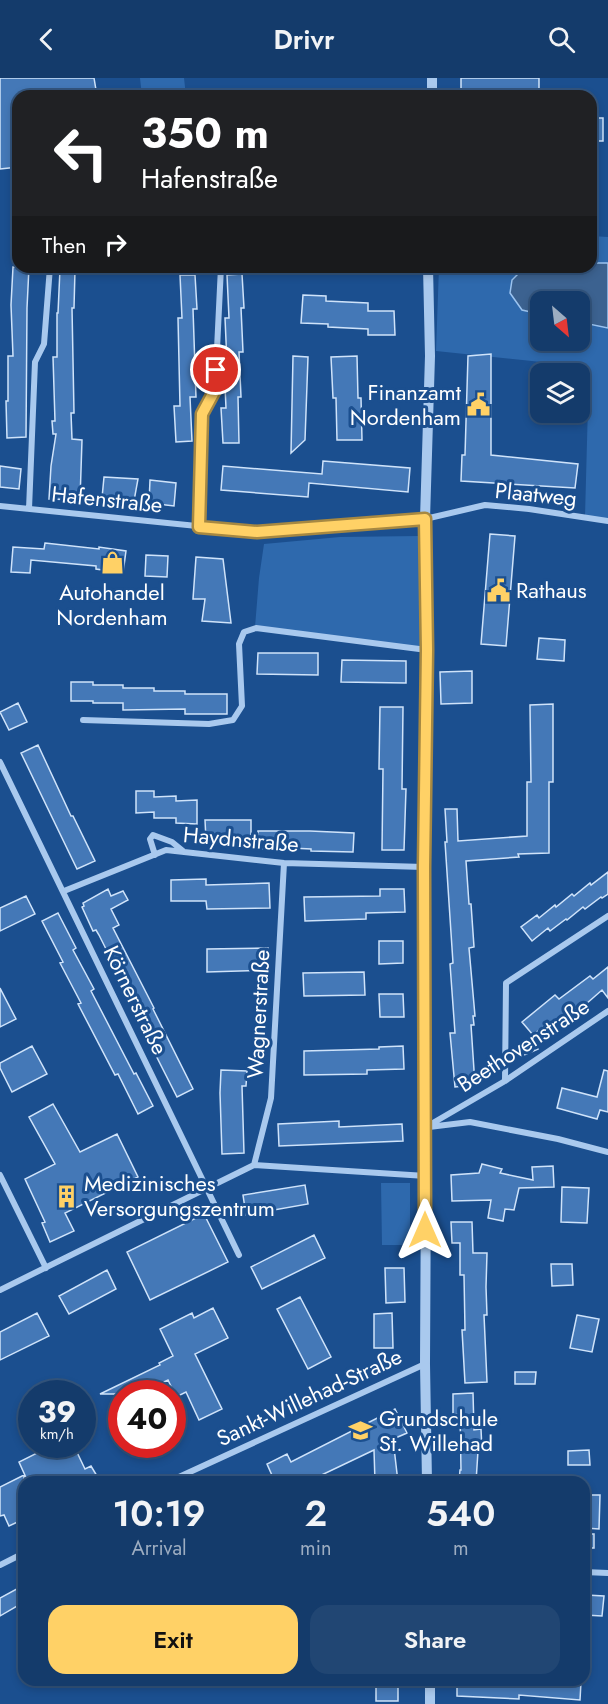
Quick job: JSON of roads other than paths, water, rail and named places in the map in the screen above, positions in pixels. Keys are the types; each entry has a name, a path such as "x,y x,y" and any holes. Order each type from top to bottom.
{"street":[{"path":"28,509 35,363 44,344 50,273"},
{"path":"199,527 202,414 215,390 221,273"},
{"path":"427,1476 424,867 427,650 425,519 430,356 428,273"},
{"name":"Plaatweg","path":"425,519 485,505 529,508 608,521"},
{"name":"Hafenstraße","path":"0,506 257,532 425,519"},
{"path":"83,720 209,724 233,720 242,706 239,644 244,632 256,628 427,650"},
{"name":"Körnerstraße","path":"0,762 239,1255"},
{"path":"155,855 150,839 153,836 172,842 185,852"},
{"name":"Haydnstraße","path":"64,891 166,850 284,863 424,867"},
{"name":"Wagnerstraße","path":"254,1165 271,1098 284,863"},
{"path":"505,1081 506,983 608,916"},
{"name":"Beethovenstraße","path":"426,1127 505,1081 608,1011"},
{"path":"426,1127 470,1122 558,1139 608,1152"},
{"path":"0,1290 254,1165 426,1176"},
{"path":"0,1175 46,1268"},
{"name":"Sankt-Willehad-Straße","path":"185,1476 425,1364"},
{"path":"0,1565 18,1556"},
{"path":"590,1572 608,1573"},
{"path":"430,1686 430,1704"}],"place":[{"name":"Finanzamt Nordenham","path":"479,405"},
{"name":"Autohandel Nordenham","path":"112,563"},
{"name":"Rathaus","path":"498,590"},
{"name":"Medizinisches Versorgungszentrum","path":"66,1196"},
{"name":"Grundschule St. Willehad","path":"361,1431"}]}
